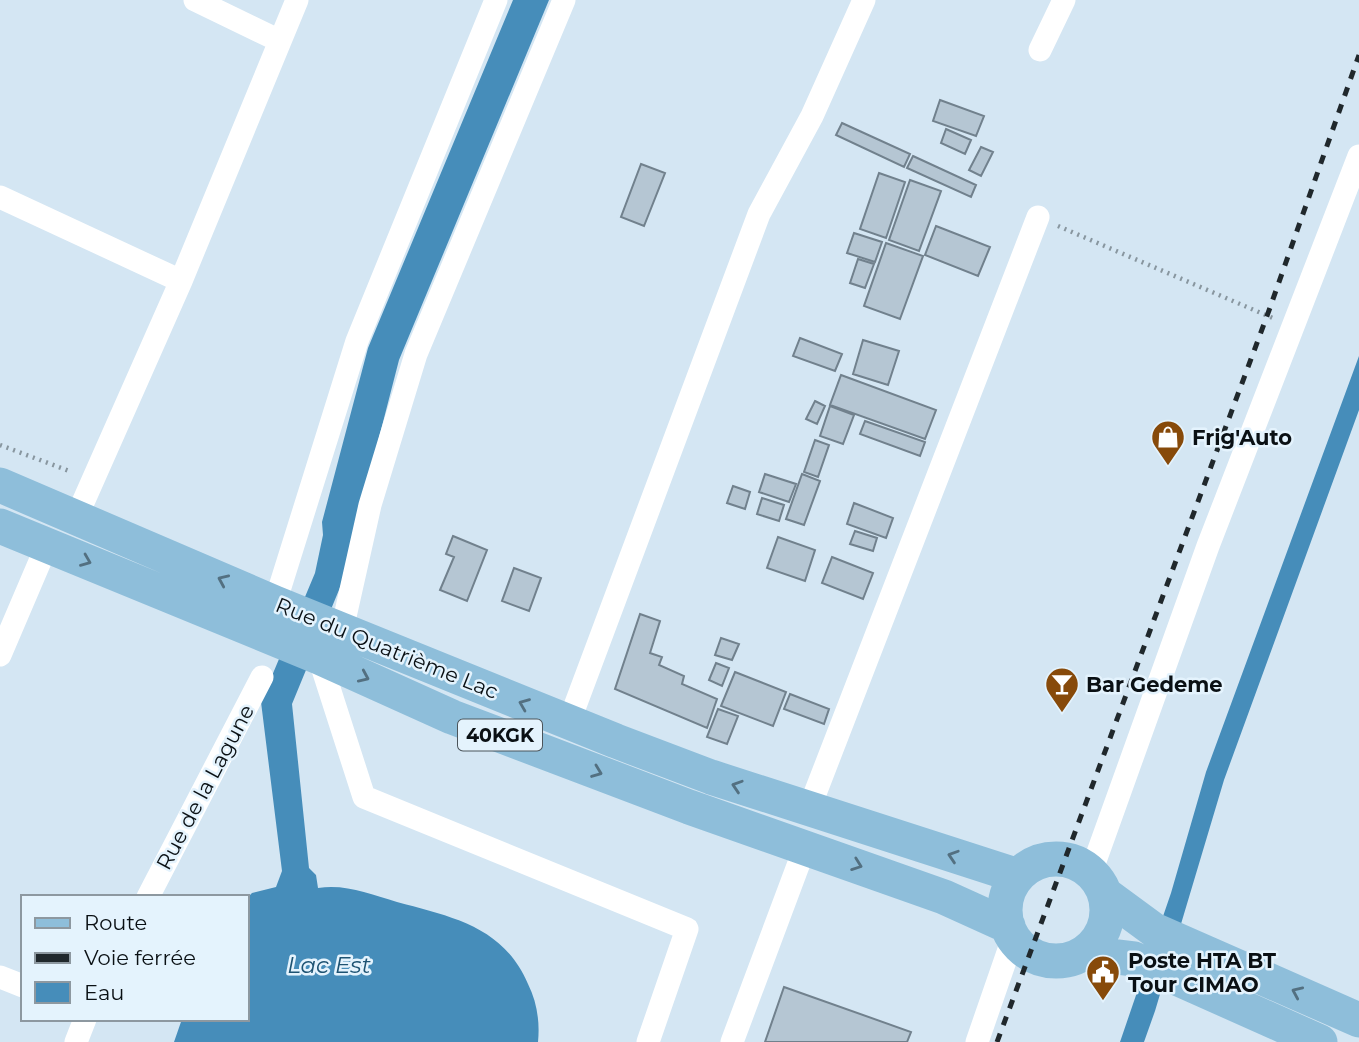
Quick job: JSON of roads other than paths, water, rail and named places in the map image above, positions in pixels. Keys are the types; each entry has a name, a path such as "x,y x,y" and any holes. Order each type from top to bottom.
{"main road":[{"name":"Rue du Quatrième Lac","path":"0,485 275,603 710,777 1018,876"},
{"name":"Rue du Quatrième Lac","path":"0,526 320,657 452,717 689,807 944,897 1011,932"},
{"path":"1011,932 1006,900 1018,876 1029,867 1054,859 1067,860 1154,930 1359,1020"},
{"path":"1084,953 1102,934 1107,921 1098,883"},
{"name":"40KGK","path":"1011,932 1033,956 1045,960 1072,959 1084,953"},
{"path":"1084,953 1134,959 1320,1042"}],"street":[{"path":"195,0 280,41"},
{"path":"77,516 181,281 297,0"},
{"path":"275,603 357,341 496,0"},
{"path":"342,630 370,505 416,354 564,0"},
{"path":"569,722 758,214 812,116 864,0"},
{"path":"1040,50 1064,0"},
{"path":"1098,883 1208,546 1359,156"},
{"path":"0,197 181,281"},
{"path":"809,809 1038,217"},
{"path":"0,655 47,545"},
{"path":"320,657 364,797 687,929 648,1042"},
{"name":"Rue de la Lagune","path":"149,895 262,677"},
{"path":"732,1042 804,847"},
{"path":"977,1042 1011,932"},
{"path":"0,976 21,985"},
{"path":"76,1042 84,1021"}],"water":[{"name":"Lac Est","path":"513,0 549,0 399,360 341,585 292,704 309,868 316,875 318,888 339,887 367,893 456,919 490,937 505,949 528,984 537,1012 538,1042 174,1042 181,1021 248,1021 248,897 252,893 276,887 282,871 261,702 315,573 323,535 322,522 368,348"},
{"path":"1359,356 1359,410 1224,780 1155,1011 1144,1042 1120,1042 1171,893 1206,772"}],"railway":[{"path":"997,1042 1267,316 1359,55"}],"place":[{"name":"Frig'Auto","path":"1168,467"},
{"name":"Bar Gedeme","path":"1062,714"},
{"name":"Poste HTA BT Tour CIMAO","path":"1103,1002"}]}
